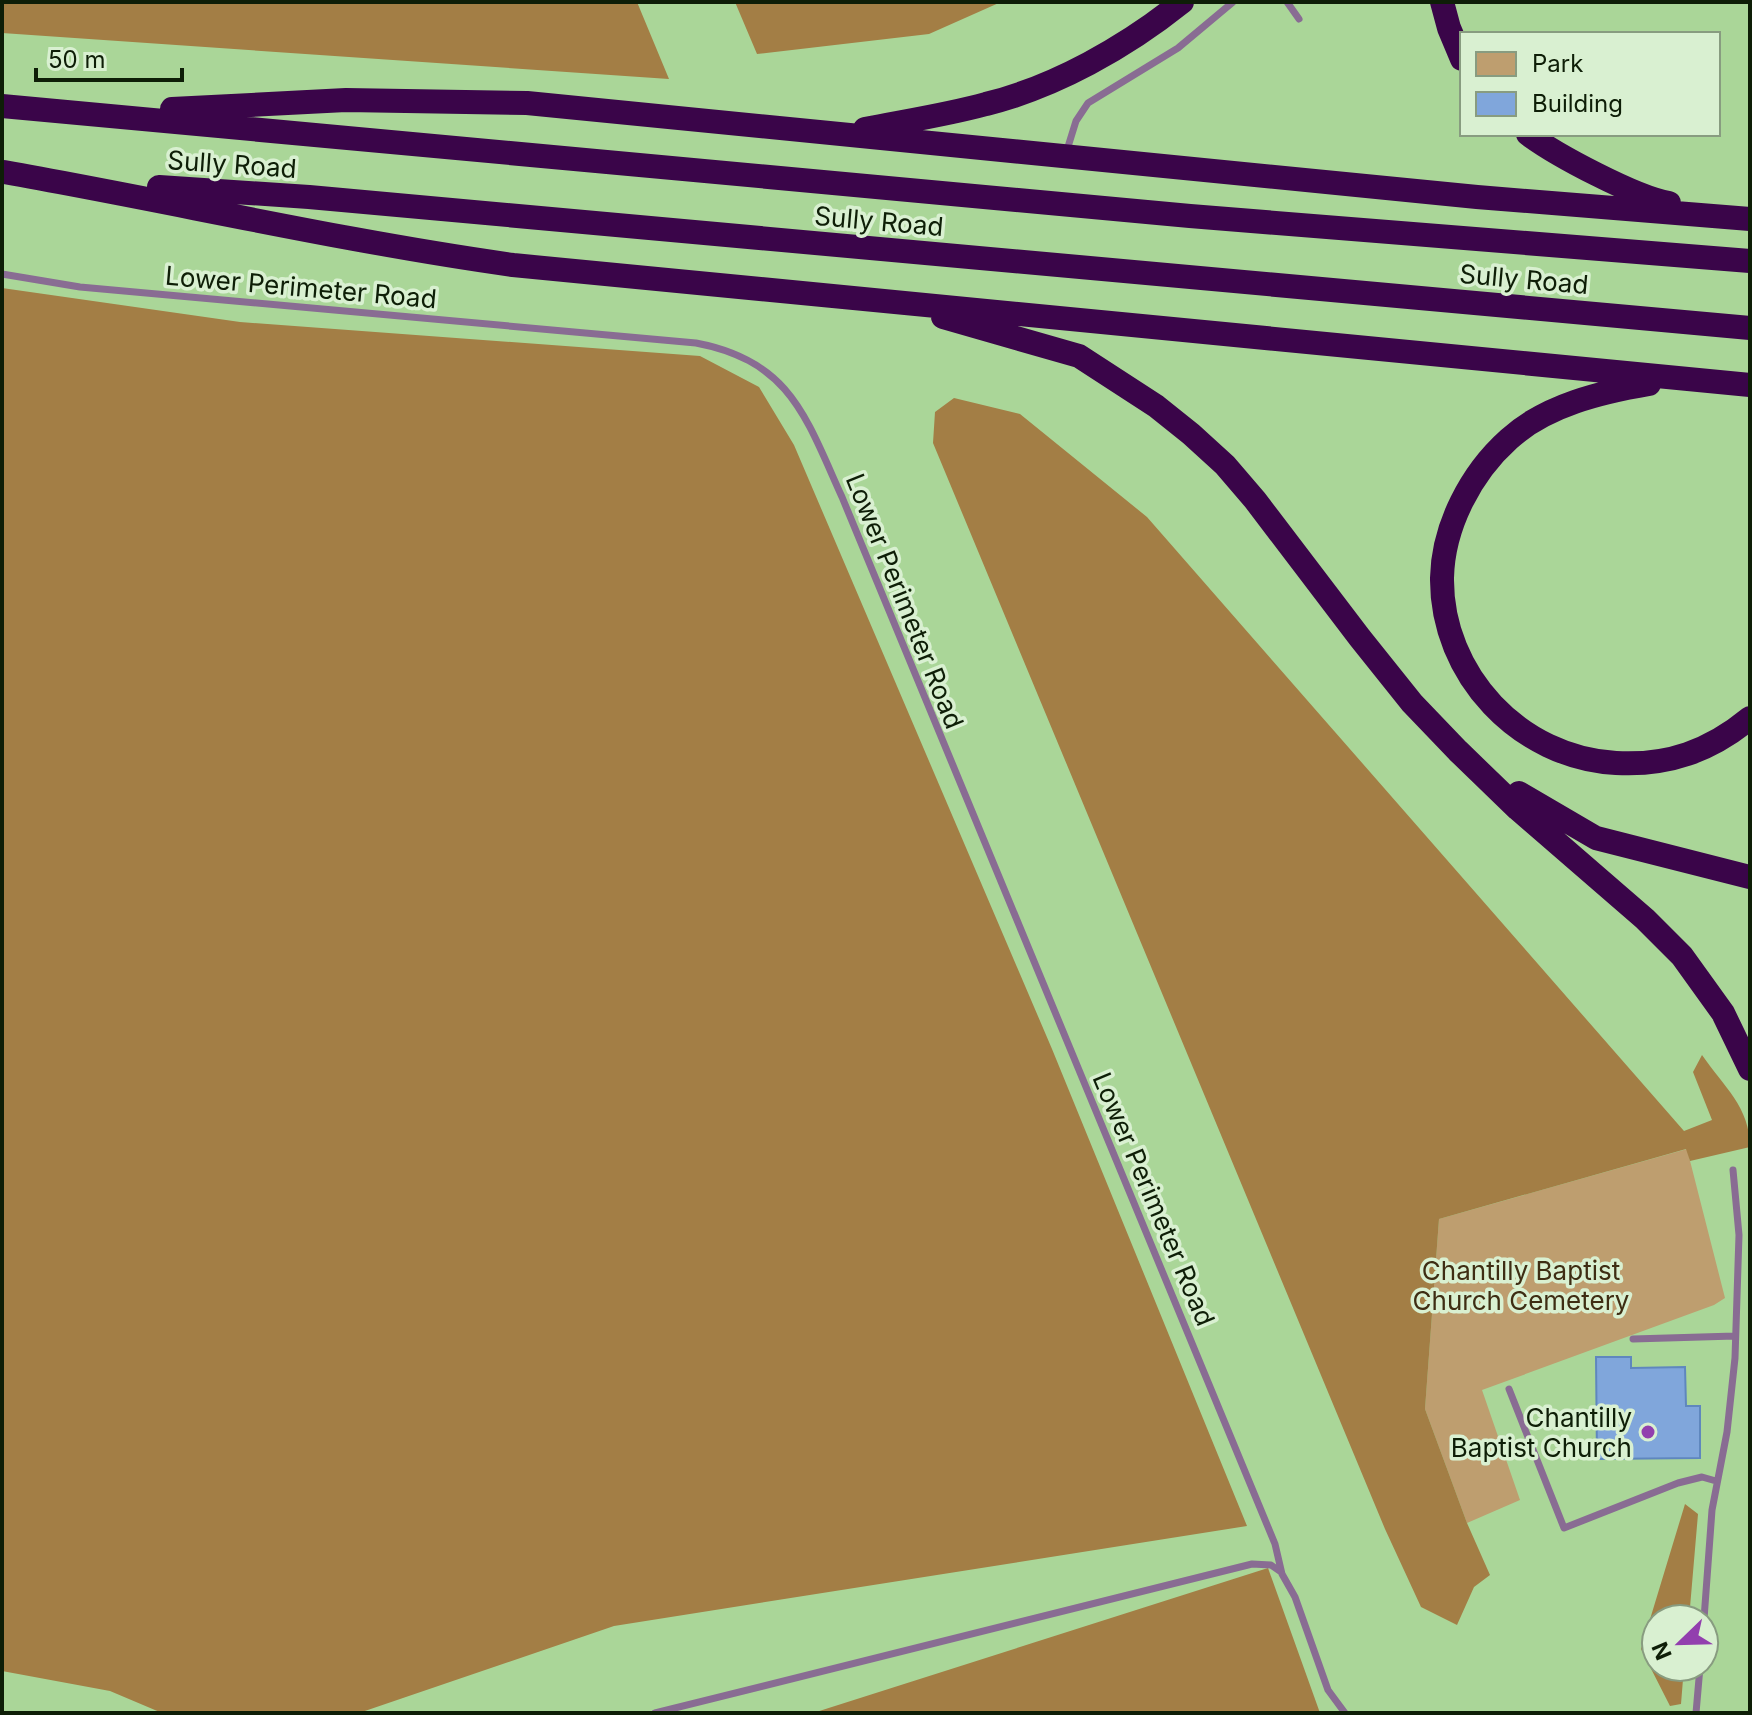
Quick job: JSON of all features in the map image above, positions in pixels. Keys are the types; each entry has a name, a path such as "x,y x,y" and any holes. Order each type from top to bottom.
{"highway":[{"path":"841,134 987,104 1024,92 1125,42 1182,2"},
{"path":"1442,2 1460,54"},
{"path":"54,110 178,109 346,100 536,104 1477,197 1750,218"},
{"name":"Sully Road","path":"2,106 1206,218 1750,261"},
{"path":"1532,136 1607,179 1659,201 1750,218"},
{"path":"3,172 435,254 513,265 1750,385"},
{"name":"Sully Road","path":"3,172 1750,328"},
{"path":"879,299 1079,356 1156,406 1202,445 1245,488 1412,703 1518,809 1645,919 1682,956 1723,1013 1750,1069"},
{"path":"1681,378 1600,394 1536,420 1511,437 1483,468 1462,502 1445,551 1443,601 1456,647 1476,687 1523,733 1562,752 1601,763 1661,763 1716,744 1750,718"},
{"path":"1458,751 1536,805 1596,838 1750,877"}],"lane":[{"path":"1065,157 1079,114 1088,103 1178,48 1233,2"},
{"path":"1287,2 1299,19"},
{"name":"Lower Perimeter Road","path":"2,274 80,287 696,343 745,357 784,387 804,416 842,497 1275,1544 1282,1574 1295,1597 1328,1690 1345,1713"},
{"path":"1705,1603 1716,1481 1730,1414 1735,1336 1739,1235 1733,1170"},
{"path":"1633,1339 1735,1336"},
{"path":"1509,1389 1564,1528 1678,1483 1702,1477 1716,1481"},
{"path":"655,1713 1252,1564 1271,1565 1280,1569 1282,1574"},
{"path":"1696,1713 1699,1683"}],"green space":[{"name":"Chantilly Baptist Church Cemetery","path":"1687,1149 1725,1298 1714,1305 1482,1390 1520,1500 1467,1523 1425,1409 1439,1219"}],"shaded area":[{"path":"2,2 637,2 669,79 2,33"},
{"path":"735,2 1001,2 929,34 757,54"},
{"path":"2,288 240,322 700,356 759,387 794,445 1052,1049 1247,1526 614,1626 359,1713 162,1713 110,1691 2,1671"},
{"path":"954,398 1020,414 1147,517 1684,1131 1712,1120 1693,1072 1702,1055 1746,1120 1750,1147 1690,1161 1686,1149 1439,1219 1425,1409 1467,1523 1490,1575 1474,1587 1457,1625 1421,1607 1385,1529 933,443 935,412"},
{"path":"1685,1504 1698,1514 1690,1603 1655,1603"},
{"path":"1268,1568 1320,1713 813,1713"},
{"path":"1658,1683 1683,1683 1681,1704 1670,1706"}],"building":[{"name":"Chantilly Baptist Church","path":"1596,1357 1631,1357 1631,1368 1685,1367 1686,1406 1700,1406 1700,1458 1597,1459"}],"place":[{"name":"Chantilly Baptist Church","path":"1648,1432"}]}
